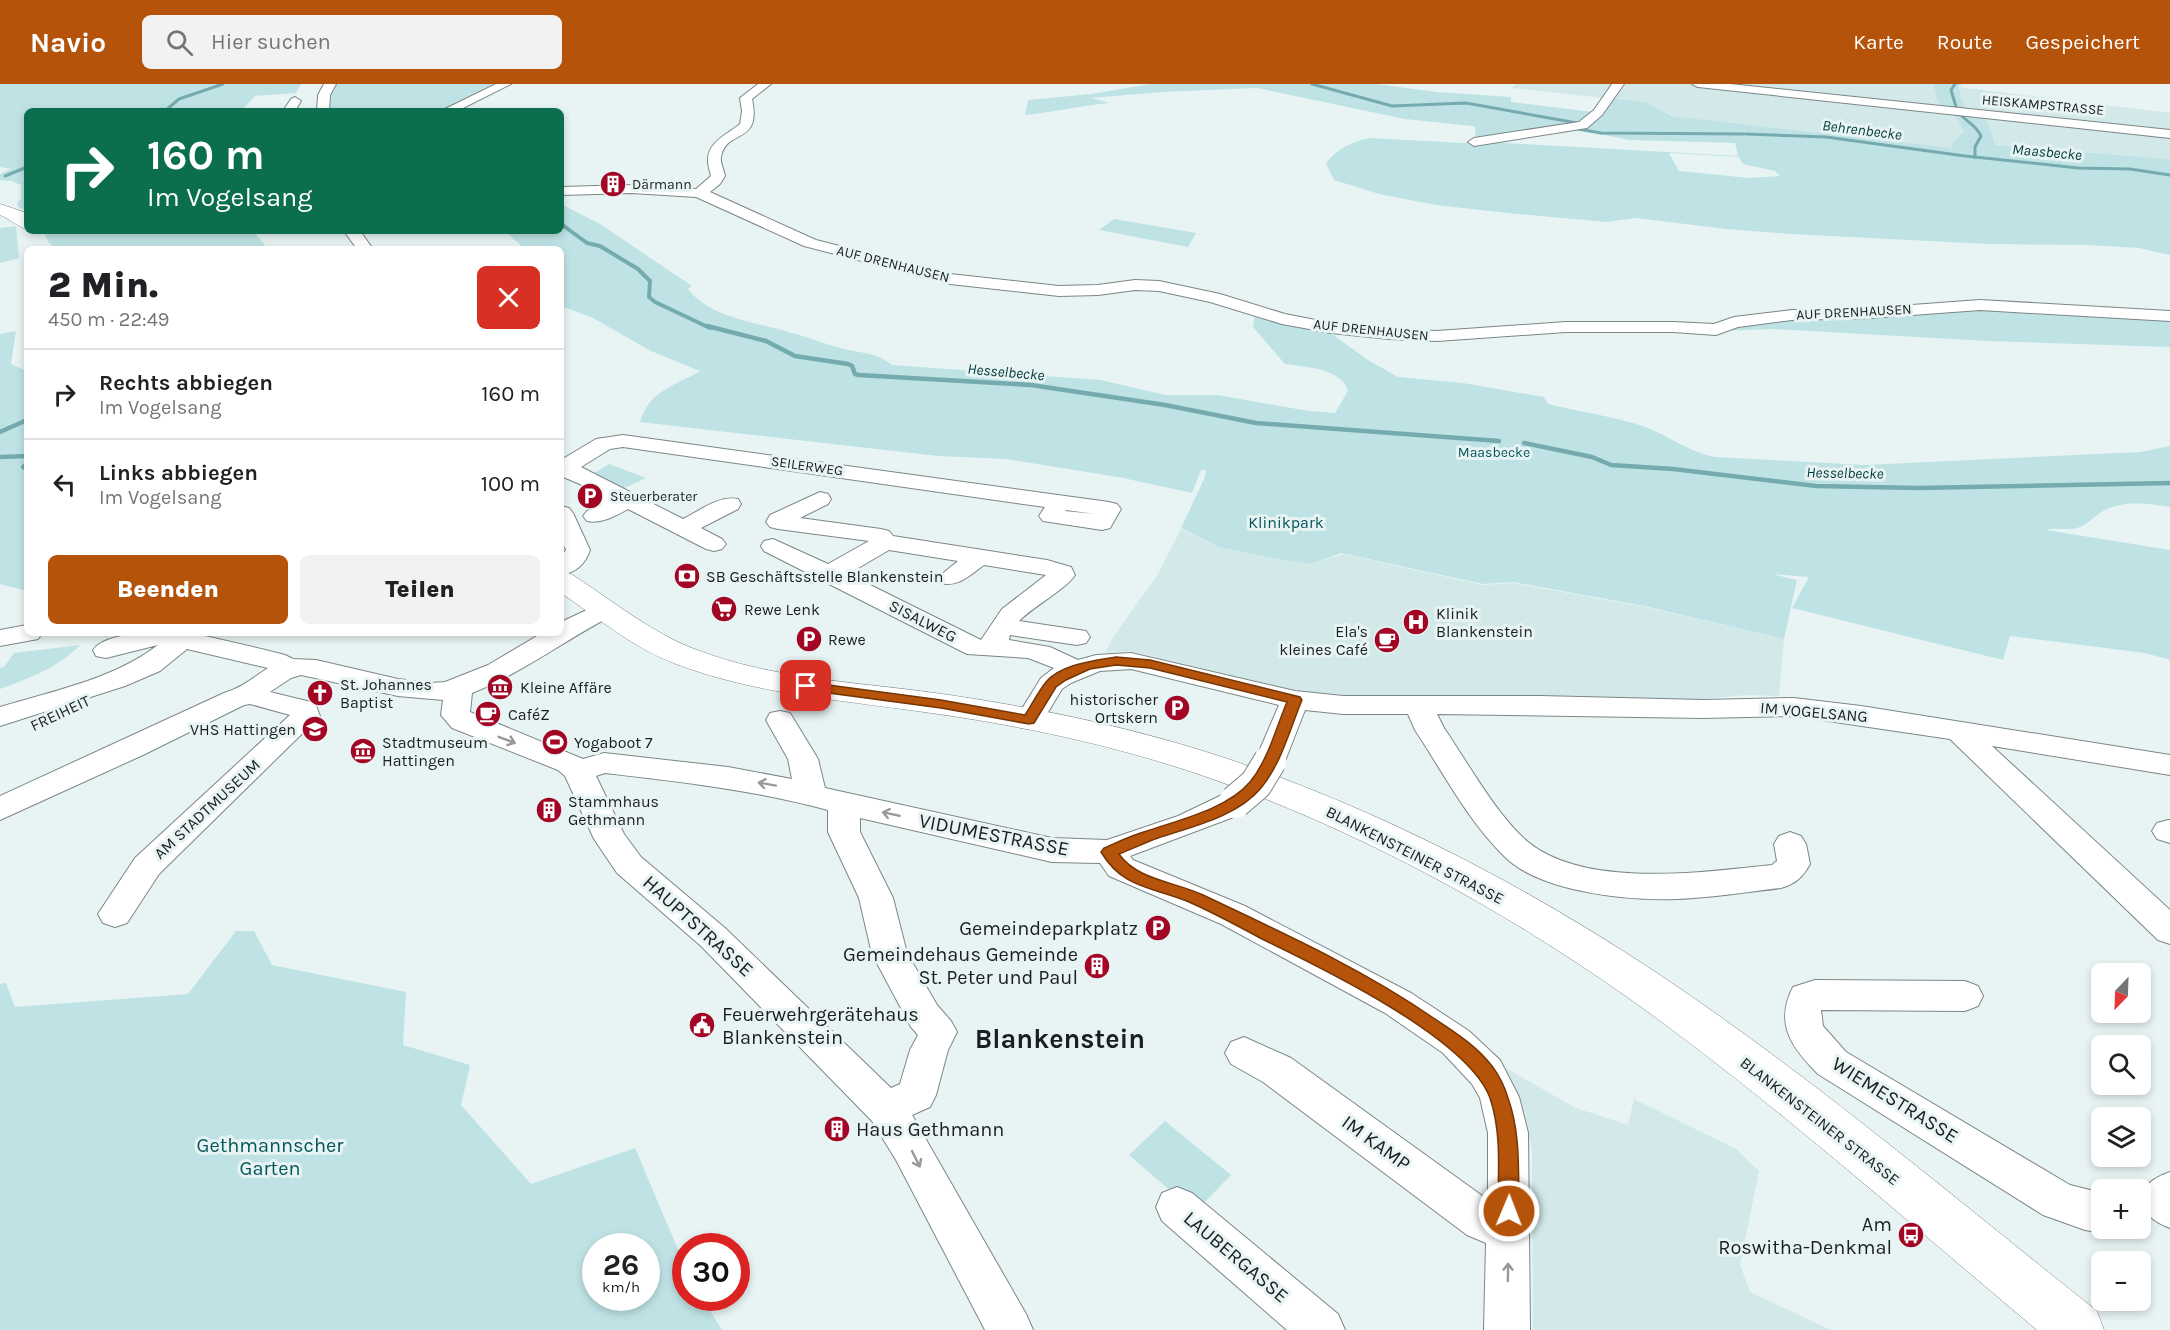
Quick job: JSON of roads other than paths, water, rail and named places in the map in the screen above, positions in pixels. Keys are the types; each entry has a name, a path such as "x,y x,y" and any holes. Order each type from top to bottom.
{"main road":[{"path":"0,209 21,217 24,220"},
{"name":"BLANKENSTEINER STRASSE","path":"564,582 654,642 679,654 725,670 790,683 941,704 1029,720 1128,743 1205,764 1281,791 1387,837 1455,871 1530,914 1644,987 1754,1068 2078,1330"}],"street":[{"path":"323,108 324,95 330,84"},
{"path":"454,108 505,84"},
{"path":"699,193 718,178 719,172 714,157 722,144 748,123 751,112 746,98 765,84"},
{"path":"1474,142 1582,125 1597,116 1606,98 1618,84"},
{"name":"HEISKAMPSTRASSE","path":"1698,84 2170,134"},
{"path":"471,100 488,104"},
{"name":"AUF DRENHAUSEN","path":"564,191 632,189 699,193 810,243 950,279 1059,291 1098,290 1135,285 1159,286 1214,298 1282,319 1330,328 1389,334 1437,336 1566,327 1673,327 1716,330 1734,322 1792,315 1980,305 2170,316"},
{"name":"SEILERWEG","path":"564,467 604,444 623,441 1059,502"},
{"path":"564,468 714,544"},
{"path":"564,469 576,482 619,505 595,516"},
{"path":"820,499 778,522 881,536 885,542 917,554 979,557 1047,567 1062,572 1063,575 1015,608 991,640"},
{"path":"683,528 730,504"},
{"path":"564,520 578,550 576,558 564,566"},
{"path":"829,574 885,542"},
{"name":"SISALWEG","path":"773,546 829,574 991,640"},
{"path":"949,578 979,557"},
{"path":"564,631 604,610"},
{"path":"106,650 171,636 275,661 289,668"},
{"name":"FREIHEIT","path":"0,717 116,680 150,665 171,636"},
{"path":"457,702 555,636"},
{"path":"991,640 1077,638"},
{"path":"991,640 1052,656 1060,659 1073,670"},
{"name":"IM VOGELSANG","path":"1029,720 1051,684 1073,670 1096,663 1131,661 1295,700 1360,706 1419,707 1540,705 1703,709 1794,707 2170,765"},
{"path":"0,809 234,699 254,693 255,689 289,668 308,667 429,692 457,702 470,725 569,763 578,771"},
{"name":"FREIHEIT","path":"0,738 42,724 67,712 104,692 116,680"},
{"name":"AM STADTMUSEUM","path":"115,914 147,866 297,726 307,712 298,706 262,699 254,693"},
{"path":"1295,700 1270,760 1256,784 1235,802 1193,823 1150,835 1109,852 1121,868 1150,883 1214,906 1398,1003 1456,1042 1486,1071 1499,1097 1508,1134 1507,1330"},
{"path":"1419,707 1430,730 1492,822 1517,850 1550,870 1586,881 1676,887 1781,876 1794,864 1790,844"},
{"path":"780,720 828,800 876,898 890,954 924,1016 938,1032 929,1050 916,1095 886,1109"},
{"path":"1959,731 2167,923"},
{"name":"VIDUMESTRASSE","path":"578,771 604,763 728,777 778,786 828,800 1052,850 1109,852"},
{"name":"HAUPTSTRASSE","path":"578,771 610,839 629,865 713,937 886,1109 910,1147 1010,1330"},
{"name":"WIEMESTRASSE","path":"1965,996 1815,995 1806,997 1800,1013 1804,1028 1814,1046 1832,1063 2058,1201 2091,1211"},
{"name":"IM KAMP","path":"1244,1053 1277,1070 1482,1221 1508,1230"},
{"name":"LAUBERGASSE","path":"1177,1207 1322,1330"}],"waterway":[{"path":"168,108 179,99 223,84"},
{"name":"Behrenbecke","path":"1312,84 1392,106 1466,103 1577,123 1574,125"},
{"name":"Maasbecke","path":"1955,84 1951,90 1957,110"},
{"name":"Maasbecke","path":"1960,114 1981,136 1975,147 1975,157"},
{"name":"Behrenbecke","path":"1578,129 1601,133 1744,134"},
{"name":"Behrenbecke","path":"1746,134 1826,137 1965,156 2078,168 2130,169 2170,175"},
{"path":"5,176 24,168"},
{"name":"Hesselbecke","path":"564,226 587,243 600,246 638,269 650,281 649,297 655,302 710,328"},
{"name":"Hesselbecke","path":"707,326 766,341 795,356 848,364 852,366 855,374 859,375 1031,385 1165,405 1256,423 1499,441"},
{"path":"0,432 24,421"},
{"name":"Hesselbecke","path":"1524,443 1592,457 1611,465 1673,469 1816,486 1918,488 2170,483"},
{"path":"0,457 24,456"}],"place":[{"name":"Därmann","path":"613,184"},
{"name":"Steuerberater","path":"590,496"},
{"name":"SB Geschäftsstelle Blankenstein","path":"687,576"},
{"name":"Rewe Lenk","path":"724,609"},
{"name":"Klinik Blankenstein","path":"1416,622"},
{"name":"Rewe","path":"809,639"},
{"name":"Ela's kleines Café","path":"1387,640"},
{"name":"Kleine Affäre","path":"500,687"},
{"name":"St. Johannes Baptist","path":"320,693"},
{"name":"historischer Ortskern","path":"1177,708"},
{"name":"CaféZ","path":"488,714"},
{"name":"VHS Hattingen","path":"315,729"},
{"name":"Yogaboot 7","path":"555,742"},
{"name":"Stadtmuseum Hattingen","path":"363,751"},
{"name":"Stammhaus Gethmann","path":"549,810"},
{"name":"Gemeindeparkplatz","path":"1158,928"},
{"name":"Gemeindehaus Gemeinde St. Peter und Paul","path":"1097,966"},
{"name":"Feuerwehrgerätehaus Blankenstein","path":"702,1025"},
{"name":"Haus Gethmann","path":"837,1129"},
{"name":"Am Roswitha-Denkmal","path":"1911,1235"}],"district":[{"name":"Blankenstein","path":"1060,1039"}],"park label":[{"name":"Klinikpark","path":"1286,522"},
{"name":"Gethmannscher Garten","path":"270,1156"}]}
